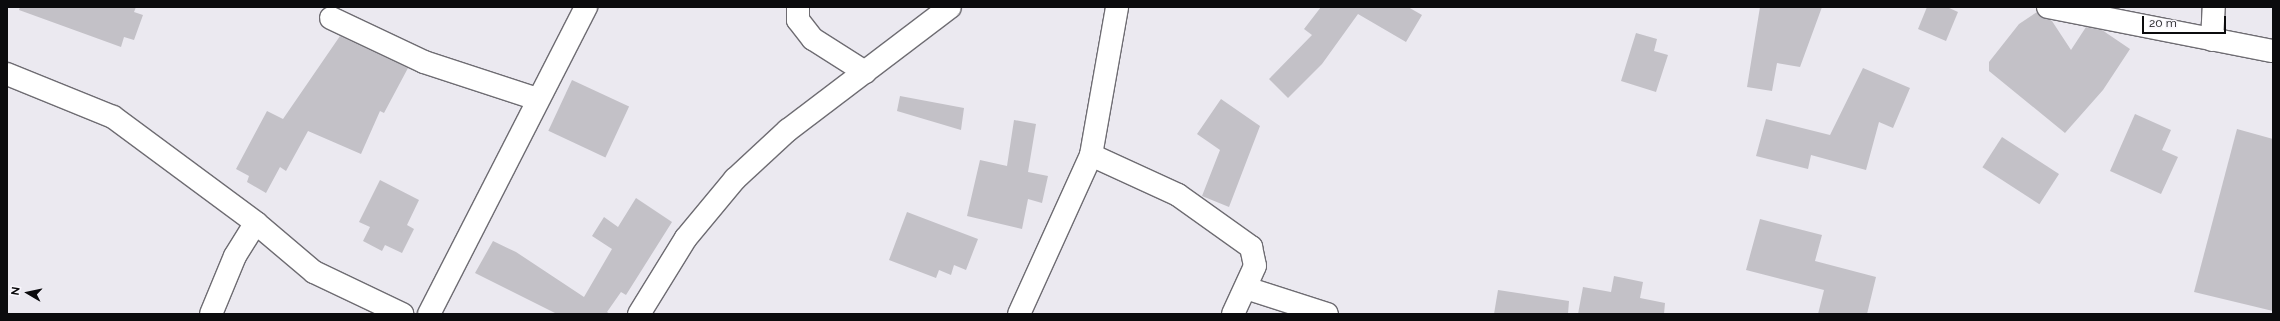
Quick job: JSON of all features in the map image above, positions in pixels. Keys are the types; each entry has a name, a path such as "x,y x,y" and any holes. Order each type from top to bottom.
{"street":[{"path":"429,314 537,99 586,7"},
{"path":"798,7 798,20 813,39 865,72"},
{"path":"639,314 686,238 735,179 788,130 950,7"},
{"path":"1019,314 1092,155 1118,7"},
{"path":"2048,7 2273,51"},
{"path":"2212,40 2214,7"},
{"path":"331,18 424,62 537,99"},
{"path":"7,74 113,117 256,223 314,272 402,314"},
{"path":"1092,155 1178,196 1251,247 1255,266 1233,314"},
{"path":"211,314 235,256 256,223"},
{"path":"1246,288 1327,314"}],"building":[{"path":"20,7 136,7 134,12 143,15 134,40 124,37 121,47 19,10"},
{"path":"1321,7 1408,7 1422,15 1406,42 1358,14 1322,64 1288,98 1269,79 1312,35 1304,29"},
{"path":"1760,7 1822,7 1800,67 1777,63 1772,91 1747,87"},
{"path":"1927,7 1947,7 1958,12 1946,41 1918,29"},
{"path":"2037,12 2052,21 2071,50 2086,27 2102,30 2130,49 2103,90 2065,133 1989,71 1989,62 2019,24"},
{"path":"1636,33 1657,39 1654,51 1668,55 1656,92 1621,81"},
{"path":"340,36 408,68 384,113 380,111 361,154 308,131 286,171 280,167 266,193 247,182 249,176 236,169 267,111 283,119"},
{"path":"1863,68 1910,88 1893,128 1879,122 1866,170 1811,155 1808,169 1756,156 1766,119 1830,135"},
{"path":"572,80 629,107 605,157 548,131"},
{"path":"900,96 964,108 961,130 897,111"},
{"path":"1221,99 1260,126 1229,207 1202,196 1220,150 1197,134"},
{"path":"2135,114 2171,130 2162,150 2178,157 2161,194 2110,171"},
{"path":"1014,120 1036,124 1028,172 1048,176 1042,203 1028,199 1022,229 967,216 980,160 1007,166"},
{"path":"2237,129 2273,139 2273,311 2194,292"},
{"path":"2002,137 2059,174 2039,204 1982,167"},
{"path":"380,180 419,200 407,225 414,229 402,253 385,245 382,251 363,241 370,227 359,222"},
{"path":"636,198 672,222 626,295 621,292 607,312 610,314 557,314 475,273 493,241 516,252 584,297 612,249 592,236 604,217 618,227"},
{"path":"907,212 978,239 966,270 954,265 951,275 939,270 936,278 889,260"},
{"path":"1760,219 1822,235 1815,261 1876,277 1867,314 1818,314 1824,290 1746,270"},
{"path":"1614,276 1643,282 1640,298 1665,303 1664,314 1578,314 1583,287 1611,292"},
{"path":"1498,290 1569,301 1568,314 1494,314"}]}
